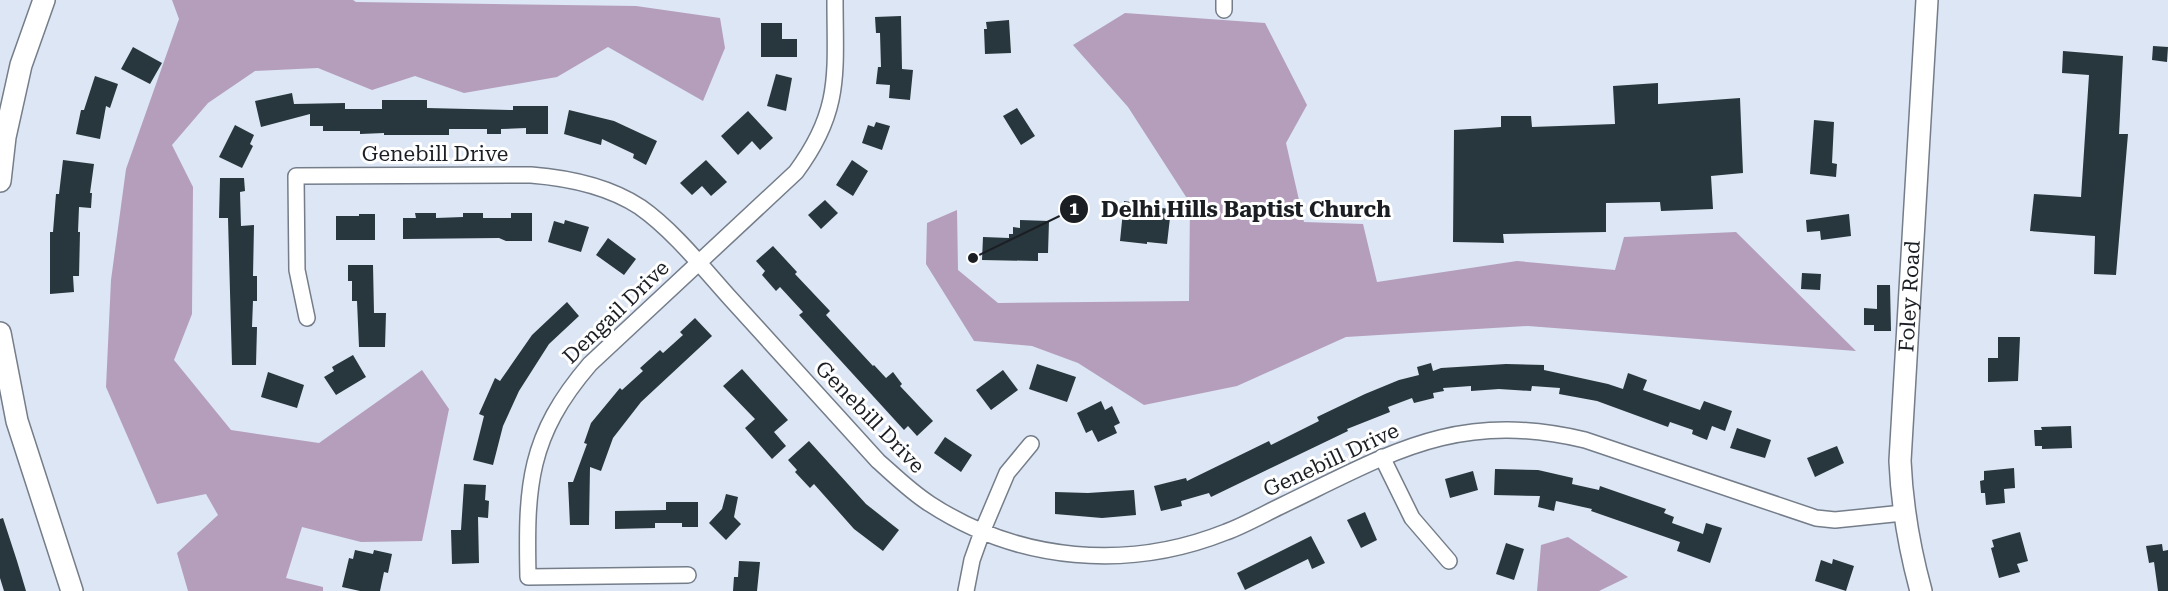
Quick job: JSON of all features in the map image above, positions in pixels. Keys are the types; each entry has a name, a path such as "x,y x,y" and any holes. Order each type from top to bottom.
{"street":[{"path":"0,181 2,137 21,64 44,0"},
{"name":"Dengail Drive","path":"688,575 528,577 527,522 533,469 554,412 570,387 590,364 796,172 812,150 830,109 835,80 835,0"},
{"name":"Foley Road","path":"1921,591 1903,513 1900,461 1928,0"},
{"name":"Genebill Drive","path":"307,318 297,270 296,176 531,175 561,178 590,185 638,206 655,219 698,262 885,467 929,504 982,532 1024,547 1090,557 1127,556 1193,544 1228,532 1382,457 1438,437 1487,430 1527,429 1585,440 1816,518 1835,520 1903,513"},
{"path":"0,333 2,357 17,421 72,591"},
{"path":"966,591 972,560 1007,473 1031,444"},
{"path":"1382,457 1412,518 1449,561"}],"shaded area":[{"path":"172,0 353,0 356,2 636,6 720,18 725,48 703,101 608,47 557,77 464,93 415,76 372,90 318,68 255,71 208,103 172,145 193,187 192,314 174,360 231,430 319,443 422,370 449,409 422,541 361,542 302,527 286,578 323,587 323,591 188,591 177,553 218,515 206,494 157,504 106,387 111,280 126,169 179,19"},
{"path":"1125,13 1265,23 1307,105 1286,143 1304,222 1363,224 1377,282 1517,261 1615,270 1624,237 1736,232 1856,351 1528,326 1346,337 1237,386 1144,405 1078,363 1032,346 974,341 926,264 927,223 957,210 958,270 998,303 1189,301 1190,203 1128,107 1073,45"},
{"path":"1568,537 1628,577 1599,591 1537,591 1541,545"}],"building":[{"path":"901,16 902,69 913,70 910,100 889,98 890,85 876,84 878,67 881,67 880,33 876,33 875,17"},
{"path":"1009,20 1011,53 985,54 986,22"},
{"path":"761,23 782,23 782,39 797,39 797,57 761,57"},
{"path":"2153,46 2168,47 2167,62 2152,60"},
{"path":"133,47 162,63 150,84 121,69"},
{"path":"2063,51 2123,56 2119,134 2128,134 2116,275 2094,274 2095,236 2030,231 2034,194 2081,197 2089,75 2062,73"},
{"path":"776,74 792,78 786,111 767,106"},
{"path":"95,76 118,84 110,108 106,106 100,139 76,134 81,110 84,110"},
{"path":"1658,83 1658,104 1740,98 1743,173 1711,176 1713,209 1661,211 1660,202 1606,203 1606,232 1503,234 1504,243 1453,242 1454,130 1501,127 1501,116 1531,116 1532,127 1615,124 1613,86"},
{"path":"292,93 294,104 345,103 345,109 382,109 382,100 427,100 427,108 513,110 513,106 548,106 548,134 526,134 526,128 501,129 501,134 487,134 487,129 449,129 449,135 384,135 384,133 360,134 360,131 323,131 323,126 310,126 310,114 261,127 255,101"},
{"path":"1017,108 1035,136 1021,145 1003,116"},
{"path":"569,110 614,121 657,141 646,165 633,158 634,154 602,139 601,145 564,134"},
{"path":"748,111 773,138 760,150 752,141 738,155 721,136"},
{"path":"1814,120 1834,122 1832,163 1837,164 1836,177 1810,174"},
{"path":"876,122 890,126 882,150 862,143 868,125 874,127"},
{"path":"235,125 254,135 250,144 253,146 242,168 219,157"},
{"path":"63,160 94,164 90,193 92,193 91,208 79,207 79,276 73,276 74,292 50,294 50,232 53,232 56,194 59,194"},
{"path":"706,160 727,182 711,196 702,186 692,195 680,183"},
{"path":"852,160 868,171 853,196 836,185"},
{"path":"220,178 244,178 245,191 240,192 241,226 254,225 253,276 257,276 257,301 253,301 252,327 257,327 256,365 232,365 228,218 219,218"},
{"path":"825,200 838,213 821,229 808,215"},
{"path":"1124,201 1171,209 1167,244 1120,241"},
{"path":"415,213 436,213 436,218 463,217 463,213 483,213 483,218 511,218 511,213 532,213 532,241 506,241 499,238 403,239 403,218 416,218"},
{"path":"359,214 375,214 375,240 336,240 336,216 359,216"},
{"path":"1849,214 1851,236 1821,240 1820,231 1807,232 1806,220"},
{"path":"565,220 589,227 581,252 548,242 554,221 564,224"},
{"path":"1020,220 1049,221 1048,253 1038,253 1038,261 982,260 983,237 1009,238 1009,234 1013,234 1013,227 1020,228"},
{"path":"608,238 636,259 624,275 596,255"},
{"path":"773,246 797,272 795,274 830,311 826,315 886,378 893,372 902,384 900,386 933,421 917,436 908,426 904,430 799,315 803,312 780,287 776,291 762,275 765,271 756,261"},
{"path":"348,265 373,265 374,313 386,313 385,347 359,347 357,301 352,301 352,281 348,281"},
{"path":"1802,273 1821,274 1820,290 1801,289"},
{"path":"1877,285 1890,285 1891,331 1874,331 1874,325 1864,325 1864,308 1877,309"},
{"path":"567,302 579,316 549,344 519,391 503,426 493,465 473,460 484,416 479,414 495,378 500,381 532,335"},
{"path":"695,318 712,336 641,402 613,438 601,471 590,467 589,525 570,525 568,482 573,482 587,444 584,443 591,423 620,388 622,390 643,371 640,368 660,350 663,353 683,335 680,332"},
{"path":"1998,337 2020,337 2018,381 1988,382 1988,358 1998,358"},
{"path":"353,355 366,377 336,395 324,377 334,371 332,367"},
{"path":"1431,363 1433,371 1441,368 1506,364 1544,365 1544,370 1623,389 1628,373 1647,380 1643,390 1700,410 1704,401 1732,411 1725,431 1712,426 1707,440 1692,434 1693,430 1670,422 1668,427 1597,401 1559,394 1560,388 1532,386 1531,391 1499,389 1471,391 1471,386 1443,388 1444,391 1433,393 1434,398 1414,403 1412,398 1388,407 1390,412 1347,429 1348,431 1211,497 1209,493 1181,501 1182,506 1161,511 1154,486 1186,478 1187,481 1269,441 1271,445 1319,421 1317,417 1365,394 1399,380 1419,375 1417,367"},
{"path":"1037,364 1076,377 1067,402 1029,389"},
{"path":"742,369 788,420 774,432 786,446 772,459 745,428 755,419 723,386"},
{"path":"1003,370 1018,390 991,410 976,390"},
{"path":"268,372 304,385 297,408 261,397"},
{"path":"1101,401 1105,410 1112,406 1120,423 1114,426 1117,433 1098,442 1092,430 1086,433 1077,413"},
{"path":"2071,426 2072,448 2042,449 2042,446 2035,446 2034,430 2042,430 2041,427"},
{"path":"1737,428 1771,440 1765,458 1730,448"},
{"path":"945,437 972,455 961,472 934,453"},
{"path":"809,441 866,504 899,530 883,551 854,529 814,484 810,488 795,472 797,470 788,460"},
{"path":"1837,446 1844,463 1815,477 1807,458"},
{"path":"2014,468 2015,488 2004,489 2005,503 1986,505 1985,493 1981,493 1980,481 1984,480 1984,471"},
{"path":"1495,469 1538,470 1573,478 1572,484 1599,490 1600,486 1666,509 1664,513 1674,517 1672,523 1703,534 1706,523 1722,528 1710,563 1677,551 1680,542 1591,511 1592,509 1556,501 1554,511 1538,507 1540,496 1494,495"},
{"path":"1473,471 1478,490 1450,498 1445,479"},
{"path":"464,484 486,485 485,500 489,501 488,518 478,517 479,563 452,564 451,530 461,530"},
{"path":"1134,490 1136,515 1102,518 1055,514 1055,492 1088,493"},
{"path":"726,494 738,497 734,517 741,524 726,540 709,523 722,509"},
{"path":"666,502 698,502 698,527 682,527 682,523 655,523 655,528 615,529 615,511 666,510"},
{"path":"1365,512 1377,540 1361,548 1347,520"},
{"path":"3,518 26,591 4,591 0,578 0,519"},
{"path":"2020,532 2028,561 2017,564 2020,572 1999,578 1991,548 1994,547 1992,540"},
{"path":"1311,536 1325,563 1312,569 1308,559 1245,590 1237,573"},
{"path":"1506,543 1524,549 1514,580 1496,574"},
{"path":"2162,544 2163,551 2168,550 2168,591 2158,591 2154,562 2149,563 2146,546"},
{"path":"355,550 373,554 374,550 392,554 388,573 384,572 380,591 360,591 342,587 349,558 353,559"},
{"path":"1833,559 1854,566 1846,591 1815,581 1821,560 1832,564"},
{"path":"739,561 760,562 757,591 733,591 734,577 738,577"}],"place":[{"name":"Delhi Hills Baptist Church","path":"973,258"}]}
